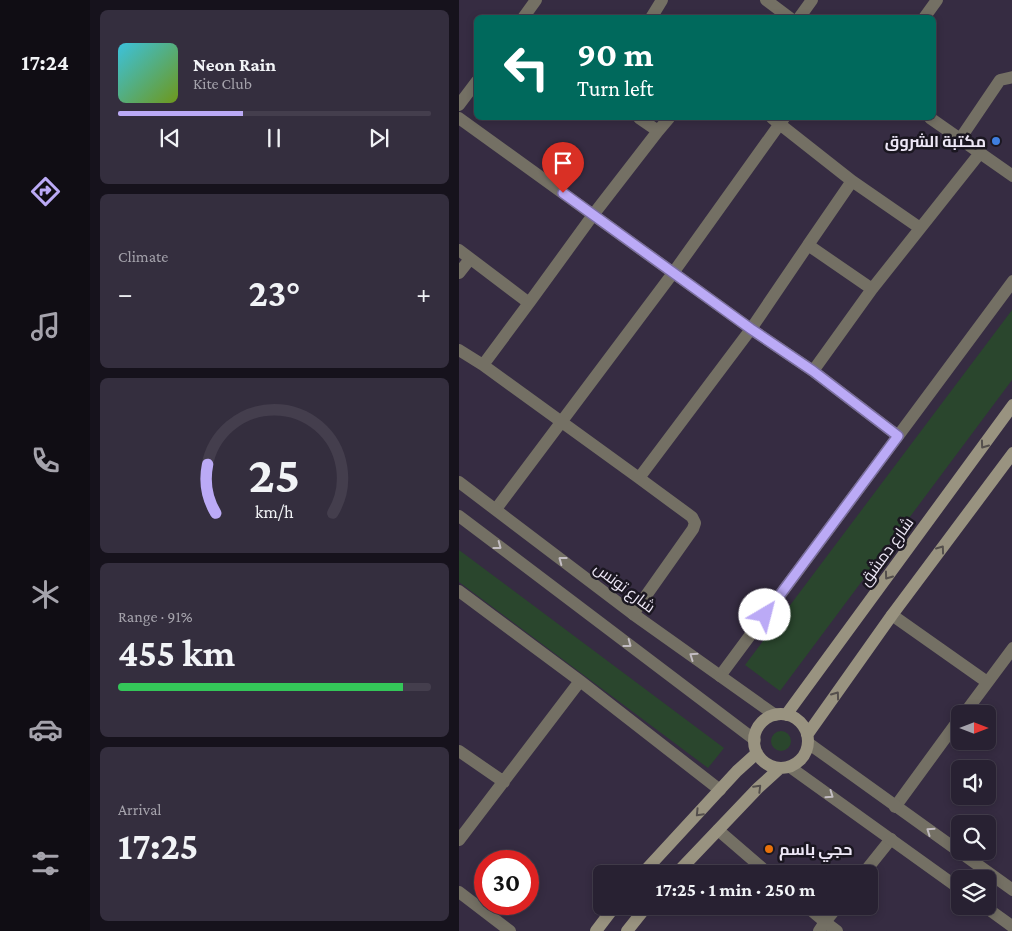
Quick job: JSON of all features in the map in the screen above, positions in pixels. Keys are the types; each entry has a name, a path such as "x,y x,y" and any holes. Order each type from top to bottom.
{"main road":[{"name":"شارع دمشق","path":"781,715 1012,405"},
{"path":"685,865 758,788 785,767 803,758 807,751 808,739 892,615 1012,453"},
{"path":"785,767 767,764 757,753 755,740 761,724 767,719 781,715 799,722 808,739"},
{"path":"650,865 737,771 757,753"},
{"path":"596,931 608,915"},
{"path":"627,931 640,915"}],"street":[{"path":"525,15 536,0"},
{"path":"653,15 662,0"},
{"path":"766,0 787,15"},
{"path":"801,15 812,0"},
{"path":"926,15 937,0"},
{"path":"960,139 1001,80 1012,77"},
{"path":"459,105 474,85"},
{"path":"459,118 751,329 813,371 898,436"},
{"path":"642,120 659,131"},
{"path":"483,365 593,215 667,120"},
{"path":"497,509 673,273 777,120"},
{"path":"779,120 853,181 920,228"},
{"path":"933,120 1012,176"},
{"path":"813,371 872,289 980,153"},
{"path":"639,478 751,329 853,181"},
{"path":"808,245 872,289"},
{"path":"459,250 529,302"},
{"path":"459,273 469,258"},
{"path":"720,676 1012,282"},
{"path":"459,350 483,365 693,516 695,523 693,529 633,614"},
{"name":"شارع تونس","path":"459,482 633,614 720,676 781,715"},
{"path":"459,516 755,740"},
{"path":"459,591 580,681 720,790"},
{"path":"892,615 987,682"},
{"path":"970,705 1012,648"},
{"path":"459,840 580,681"},
{"path":"895,807 951,730"},
{"path":"808,739 895,807 1012,890"},
{"path":"459,751 503,782"},
{"path":"785,767 951,882"},
{"path":"718,830 759,865"},
{"path":"870,865 891,839"},
{"path":"459,892 510,931"},
{"path":"813,915 822,927 837,931"},
{"path":"822,927 831,915"},
{"path":"996,915 1012,927"}],"green space":[{"path":"1012,310 1012,380 780,691 745,665"},
{"path":"459,550 724,748 708,768 459,582"},
{"path":"781,731 788,734 791,741 788,748 781,751 774,748 771,741 774,734"}],"place":[{"name":"مكتبة الشروق","path":"996,141"},
{"name":"حجي باسم","path":"769,849"}],"route":[{"path":"563,193 751,329 813,371 898,436 765,615"}]}
